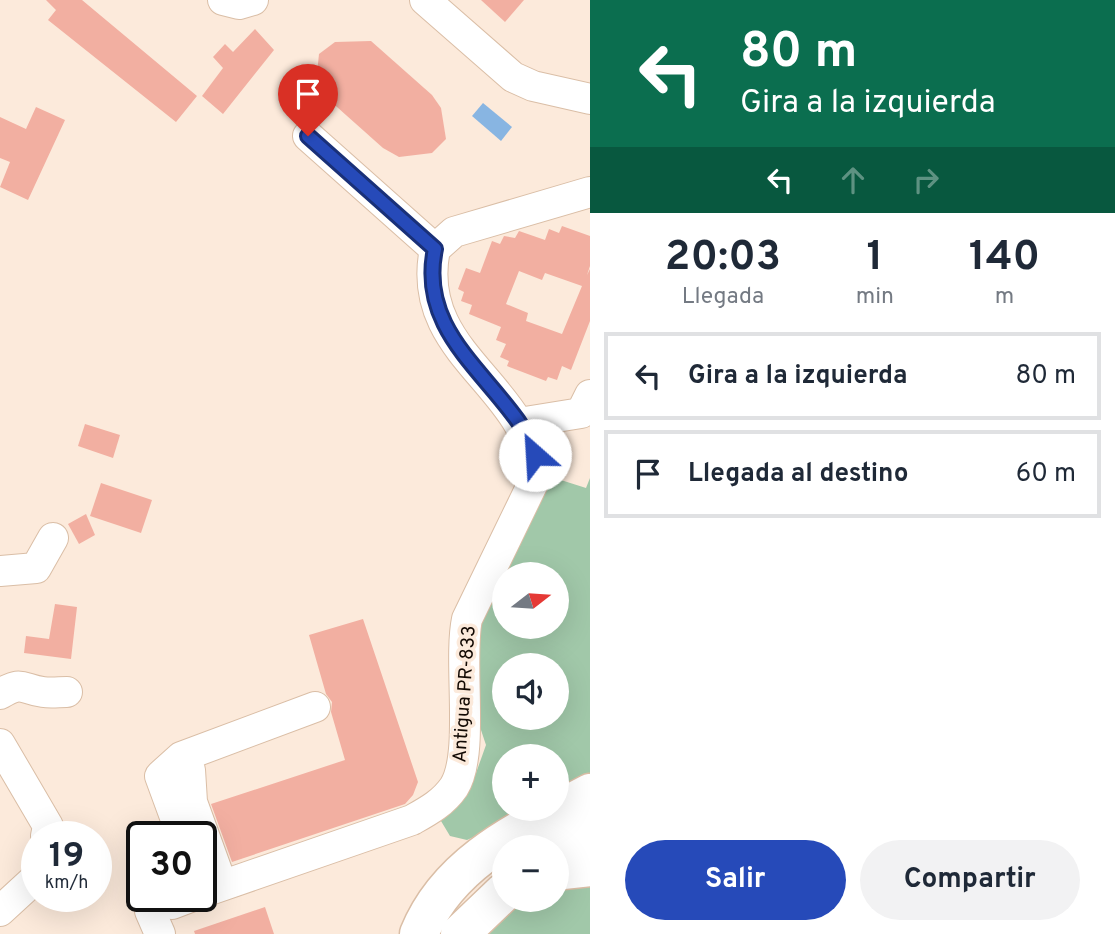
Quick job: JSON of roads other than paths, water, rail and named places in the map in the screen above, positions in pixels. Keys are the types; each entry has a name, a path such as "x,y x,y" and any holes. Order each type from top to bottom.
{"highway":[{"path":"419,934 435,901 515,833 590,793"},
{"path":"562,835 590,832"},
{"path":"569,869 590,867"},
{"path":"460,934 492,903"}],"street":[{"path":"223,0 239,4 253,0"},
{"path":"425,0 513,77 533,86 590,99"},
{"path":"308,136 435,249 454,232 590,192"},
{"name":"Antigua PR-833","path":"217,884 412,820 437,807 455,785 463,750 463,637 467,619 535,479 535,455 519,423 444,328 431,285 435,249"},
{"path":"519,423 581,414 590,395"},
{"path":"0,571 36,568 53,538"},
{"path":"0,694 14,685 23,685 42,692 66,692"},
{"path":"176,821 160,776 181,757 315,706"},
{"path":"0,744 45,821"},
{"path":"190,770 192,821"},
{"path":"0,911 21,892"},
{"path":"150,912 160,934"}],"water":[{"path":"483,103 512,127 501,141 472,116"}]}
